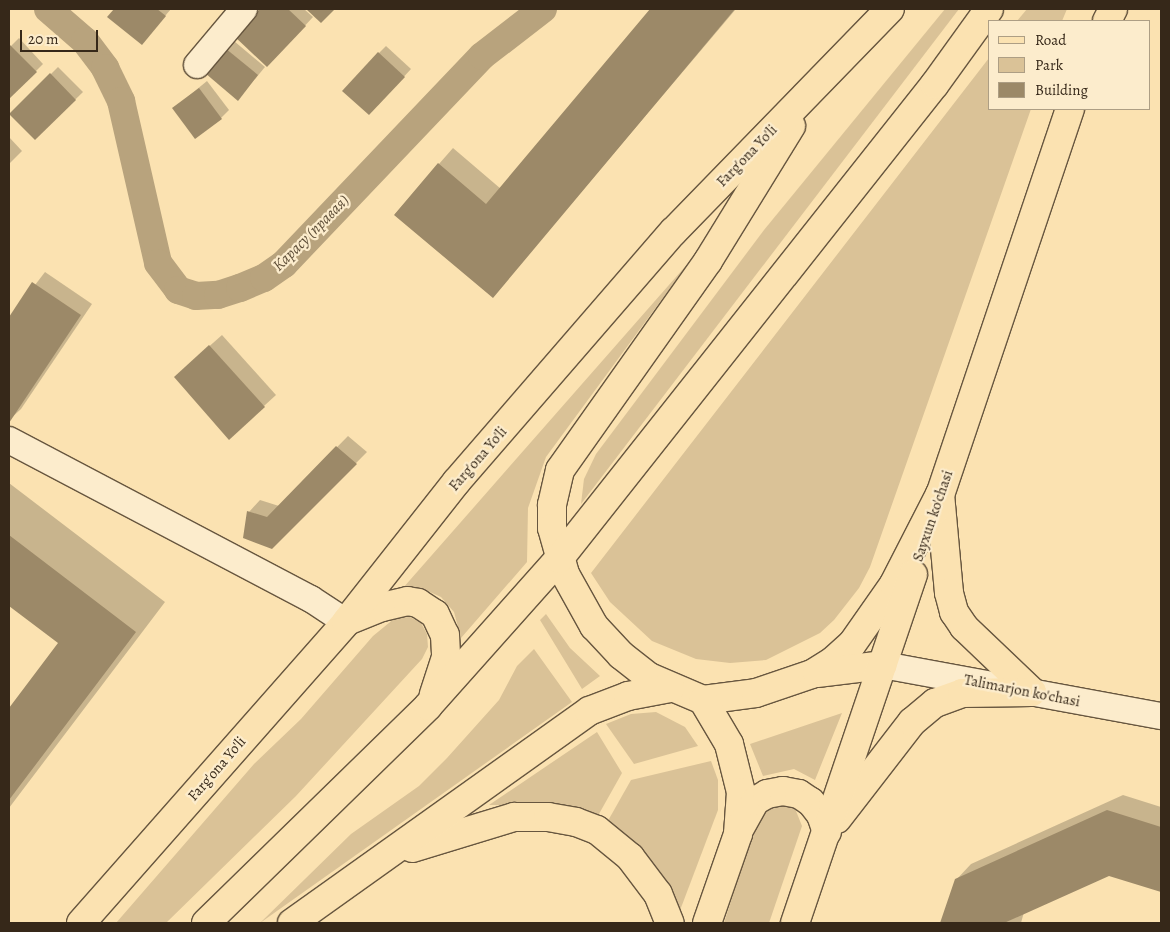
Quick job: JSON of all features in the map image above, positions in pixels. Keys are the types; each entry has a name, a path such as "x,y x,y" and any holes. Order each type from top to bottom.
{"main road":[{"path":"867,9 819,82 708,261 560,470 552,517 559,560 579,602 598,631 635,667 670,688 703,700 756,693 812,674 883,665"},
{"name":"Farg'ona Yo'li","path":"81,923 346,622 457,481 673,232 890,9"},
{"path":"206,923 428,706 559,560 935,84 989,9"},
{"name":"Sayxun ko'chasi","path":"795,923 1070,110"},
{"path":"812,674 833,661 868,624 894,584 940,494"},
{"path":"940,494 948,593 954,612 964,627 1032,692"},
{"path":"346,622 382,607 408,602 418,603 435,614 445,635 446,657 428,706"},
{"path":"292,923 389,856 590,710 628,696 670,688"},
{"path":"826,832 912,722 935,703 962,694 1032,692"},
{"path":"703,700 724,734 738,772 741,792 738,834"},
{"path":"707,923 738,834 755,801 767,794 783,791 800,794 811,802 821,815 826,832"},
{"path":"389,856 514,817 548,817 576,822 597,830 630,857 658,894 670,923"}],"street":[{"path":"197,65 244,9"},
{"path":"9,440 311,599 346,622"},
{"name":"Talimarjon ko'chasi","path":"883,665 1161,716"}],"green space":[{"path":"945,9 959,9 581,504 584,479 596,454 764,230"},
{"path":"1027,9 1067,9 1062,20 1018,20"},
{"path":"988,59 988,110 1031,110 870,567 859,588 834,620 820,633 766,660 730,663 696,659 652,641 610,602 591,573"},
{"path":"690,261 546,457 528,508 527,562 461,638 454,612 441,597 421,588 403,588"},
{"path":"546,614 570,648 600,676 582,689 540,620"},
{"path":"410,617 421,623 427,634 428,647 422,659 296,796 166,923 116,923 254,764 301,719 373,636 395,618"},
{"path":"534,649 572,702 260,923 351,834 419,786 447,758 499,700 517,666"},
{"path":"656,712 685,727 698,746 634,764 606,724 631,714"},
{"path":"842,713 815,780 794,769 763,776 750,744"},
{"path":"597,732 622,773 595,821 523,805 489,805"},
{"path":"711,761 718,780 718,810 679,913 605,826 631,780"},
{"path":"772,804 794,806 802,826 769,923 724,923 760,810"}],"building":[{"path":"114,9 157,9 166,16 142,45 107,17"},
{"path":"260,9 288,9 306,26 267,67 234,36"},
{"path":"306,9 335,9 321,23"},
{"path":"650,9 735,9 493,298 394,215 438,163 486,204"},
{"path":"9,46 37,72 9,99"},
{"path":"225,48 258,75 238,101 205,73"},
{"path":"378,52 405,77 369,115 342,91"},
{"path":"50,73 76,100 35,140 9,114"},
{"path":"199,88 222,119 195,139 172,108"},
{"path":"32,282 81,315 9,423 9,317"},
{"path":"209,345 265,407 229,440 174,377"},
{"path":"336,446 357,464 272,549 243,538 247,511 267,517"},
{"path":"9,535 136,632 9,800 9,708 58,643 9,606"},
{"path":"1107,810 1161,827 1161,892 1109,876 1004,923 940,923 955,879"}],"waterway":[{"name":"Карасу (правая)","path":"48,9 85,41 105,68 121,101 158,263 178,290 196,296 218,295 240,288 264,278 284,264 482,56 543,9"}]}
